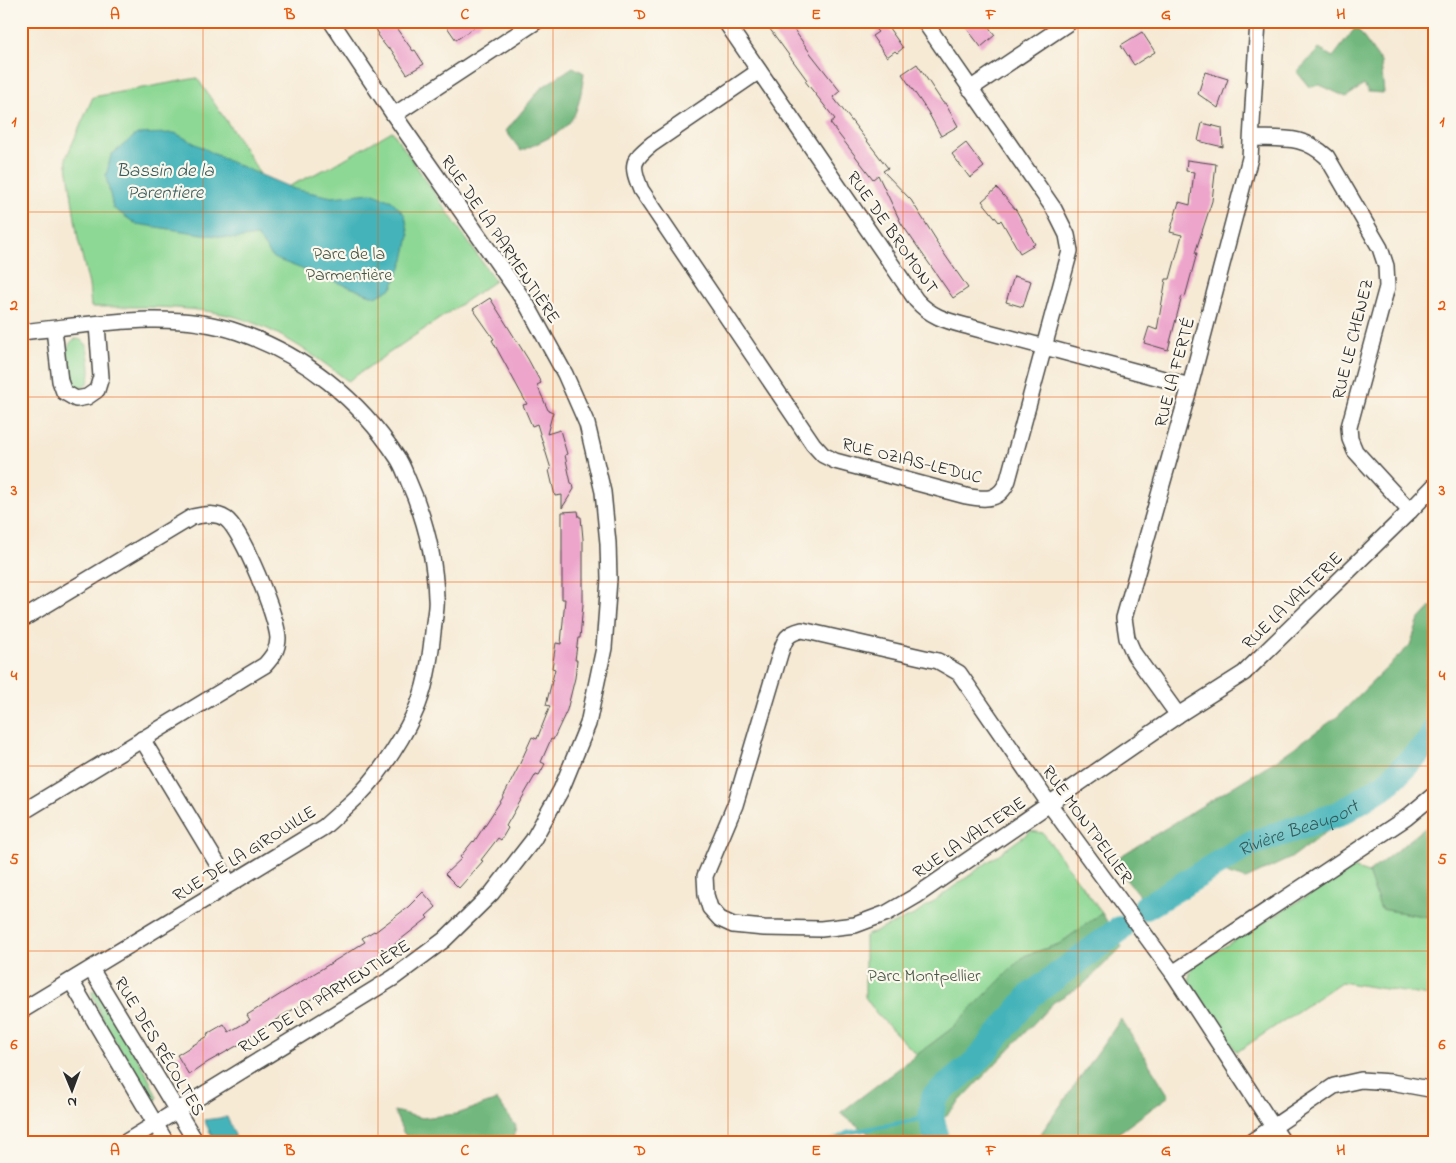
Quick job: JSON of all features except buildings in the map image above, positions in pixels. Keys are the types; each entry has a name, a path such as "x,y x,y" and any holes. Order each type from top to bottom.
{"street":[{"name":"RUE DE LA PARMENTIÈRE","path":"126,1142 393,978 444,940 492,893 533,840 561,790 588,724 604,648 609,579 608,543 603,492 587,424 565,374 527,305 394,115 331,21"},
{"path":"394,115 537,21"},
{"name":"RUE DE BROMONT","path":"726,21 926,312 961,325 1190,386"},
{"name":"RUE OZIAS-LEDUC","path":"759,71 652,144 639,155 634,166 641,190 813,444 823,455 835,462 966,496 982,499 993,498 1004,491 1008,480 1070,251 1067,235 1054,209 924,21"},
{"path":"970,89 1071,21"},
{"name":"RUE LA FERTÉ","path":"1178,715 1134,654 1127,638 1124,618 1190,386 1250,158 1258,21"},
{"name":"RUE LE CHENEZ","path":"1252,138 1300,140 1317,148 1328,158 1380,248 1386,266 1387,287 1349,427 1350,439 1355,451 1410,511"},
{"name":"RUE DE LA GIROUILLE","path":"21,332 139,320 192,322 237,332 278,350 311,368 342,393 372,422 398,459 420,507 431,553 436,598 431,657 418,705 396,748 362,792 324,827 280,855 229,883 72,982 21,1011"},
{"path":"54,329 60,381 64,392 76,399 87,397 96,390 101,376 97,325"},
{"name":"RUE LA VALTERIE","path":"791,633 784,641 734,804 705,876 706,895 710,908 720,918 733,925 764,928 822,929 855,924 887,913 916,896 1178,715 1244,672 1435,485"},
{"path":"21,620 192,517 209,514 226,519 235,531 256,570 272,612 278,638 275,653 265,665 21,813"},
{"name":"RUE MONTPELLIER","path":"791,633 802,630 938,661 959,674 1050,805 1173,974 1283,1142"},
{"path":"142,739 229,883"},
{"path":"1173,974 1406,818 1435,794"},
{"name":"RUE DES RÉCOLTES","path":"91,969 196,1142"},
{"path":"72,982 166,1142"},
{"path":"1251,1142 1334,1086 1361,1080 1391,1082 1435,1090"}],"green space":[{"path":"1356,27 1381,62 1384,93 1368,92 1364,85 1346,97 1320,85 1309,87 1297,72 1319,49 1333,57"},
{"path":"573,67 584,73 579,100 572,119 558,132 521,151 506,131 541,88"},
{"name":"Parc de la Parmentière","path":"197,78 242,144 272,194 334,165 392,131 495,281 348,381 321,361 276,333 228,315 177,308 91,307 89,285 78,239 66,158 93,97"},
{"path":"75,339 79,339 87,346 90,376 86,385 81,387 71,383 67,365 68,347"},
{"path":"1435,603 1435,747 1418,764 1291,858 1246,879 1210,869 1145,902 1111,862 1278,759 1337,717 1410,645 1419,620"},
{"path":"1435,820 1435,918 1381,909 1368,873"},
{"name":"Parc Montpellier","path":"1031,831 1043,833 1102,913 1059,944 1024,956 951,1029 917,1055 877,1014 865,997 865,936 916,914"},
{"path":"1353,868 1368,873 1381,909 1435,918 1435,997 1341,982 1237,1052 1190,985 1192,968"},
{"path":"1102,913 1122,947 1084,984 1054,1002 921,1142 880,1142 840,1113 951,1029 1024,956 1059,944"},
{"path":"92,991 96,991 145,1071 157,1097 156,1101 151,1101 104,1022"},
{"path":"1121,1019 1169,1096 1106,1142 1035,1142"},
{"path":"497,1100 516,1126 513,1142 410,1142 403,1132 394,1111 422,1118 457,1114"}],"water":[{"name":"Bassin de la Parentiere","path":"175,133 226,160 294,189 332,197 371,193 392,201 405,215 409,236 404,260 392,288 376,297 273,258 257,236 236,239 136,224 113,208 106,176 111,155 137,134"},
{"path":"227,1117 238,1142 215,1142 204,1120"}],"waterway":[{"name":"Rivière Beauport","path":"1146,907 1250,844 1339,814 1387,784 1430,741 1435,729"},
{"name":"Rivière Beauport","path":"938,1142 931,1117 934,1097 977,1061 1031,995 1120,929"},
{"path":"830,1142 847,1133 931,1117"}]}
